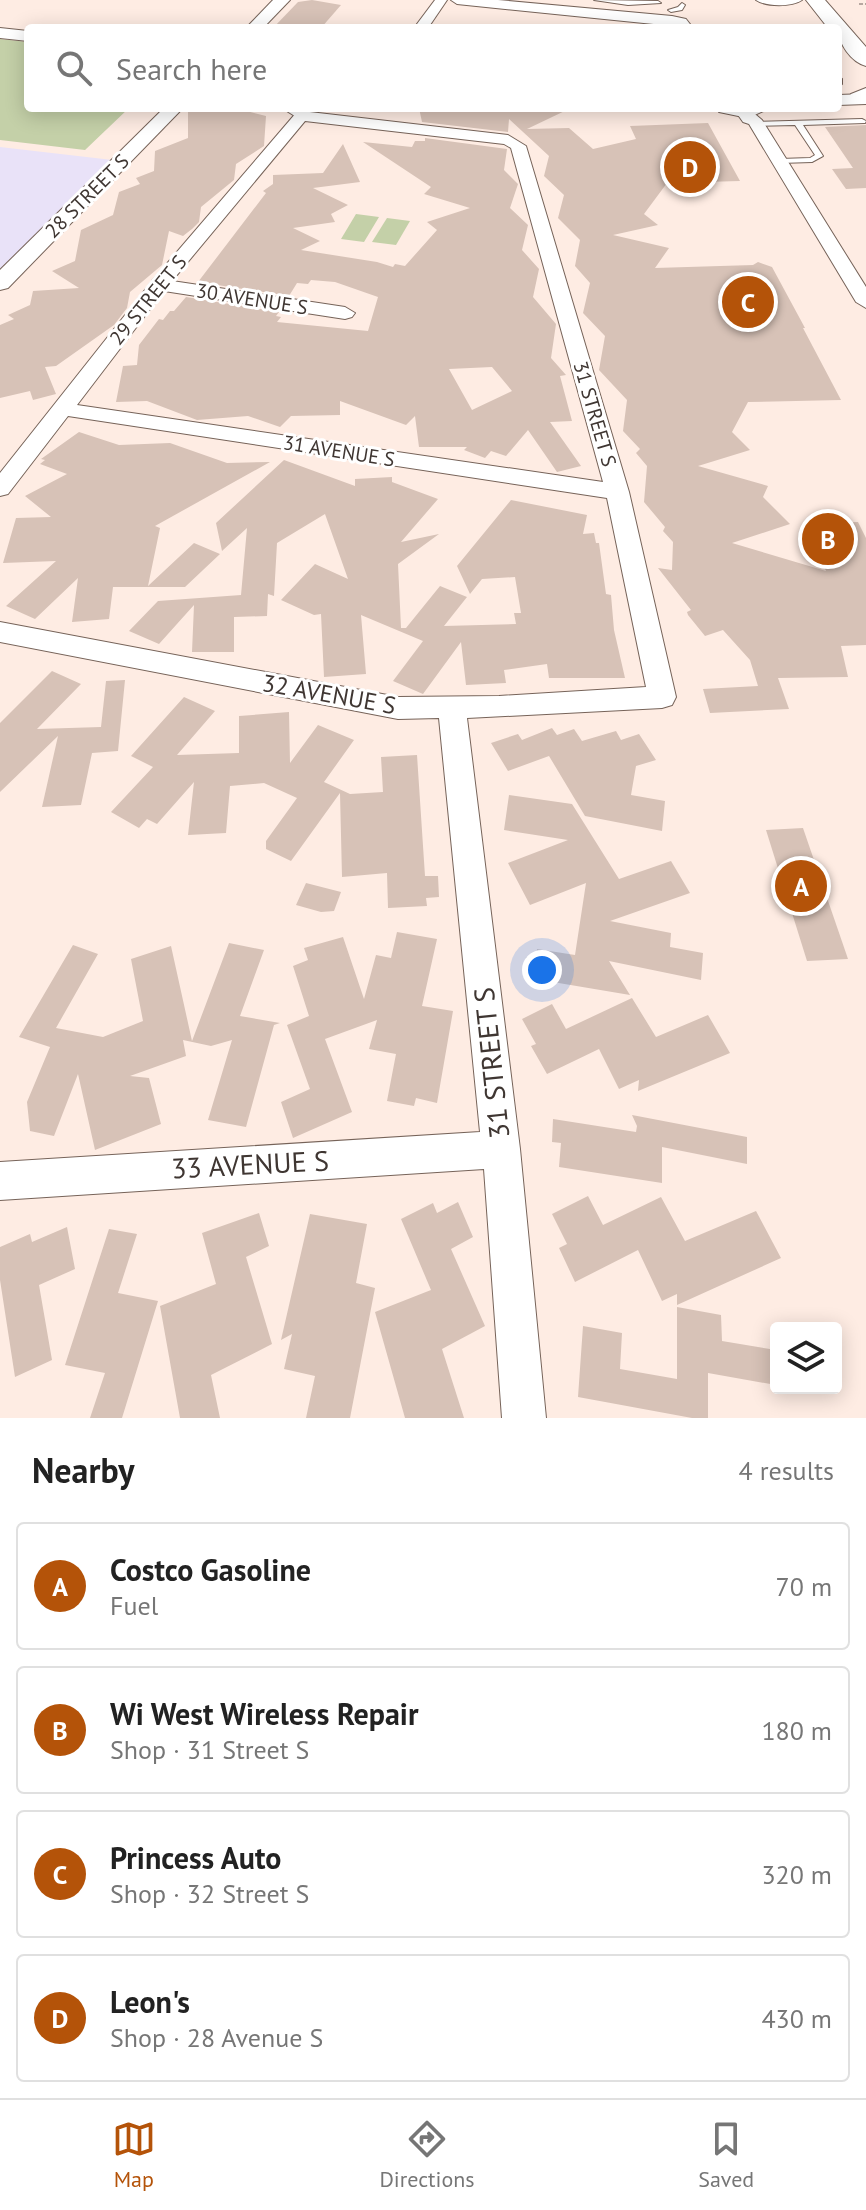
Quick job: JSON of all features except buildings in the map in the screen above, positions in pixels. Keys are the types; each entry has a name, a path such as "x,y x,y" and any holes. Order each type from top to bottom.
{"main road":[{"path":"816,0 854,15 865,58"}],"street":[{"path":"258,24 282,0"},
{"path":"424,24 441,0"},
{"path":"457,0 672,9 683,24"},
{"path":"762,0 796,0"},
{"path":"0,33 24,36"},
{"name":"28 STREET S","path":"0,283 170,112"},
{"path":"293,112 388,125 397,112"},
{"name":"29 STREET S","path":"0,489 293,112"},
{"path":"368,123 377,112"},
{"path":"750,112 866,302"},
{"name":"31 STREET S","path":"388,125 508,140 518,146 617,492 662,697"},
{"name":"30 AVENUE S","path":"159,285 345,313"},
{"name":"31 AVENUE S","path":"61,409 617,492"},
{"name":"32 AVENUE S","path":"0,632 382,705 452,708 662,697"},
{"name":"31 STREET S","path":"452,708 501,1149 524,1418"},
{"name":"33 AVENUE S","path":"0,1181 501,1149"}],"lane":[{"path":"597,0 657,6"},
{"path":"672,9 682,4"},
{"path":"750,112 797,122 829,112"},
{"path":"780,161 812,160 819,156 797,122"}],"shaded area":[{"path":"0,147 121,161 0,283"}],"green space":[{"path":"0,39 24,42 24,112 125,112 85,150 0,140"},
{"path":"356,214 379,217 364,242 341,239"},
{"path":"387,218 410,221 396,245 372,242"}],"place":[{"name":"Leon's","path":"690,167"},
{"name":"Princess Auto","path":"748,302"},
{"name":"Wi West Wireless Repair","path":"828,539"},
{"name":"Costco Gasoline","path":"801,886"}]}
